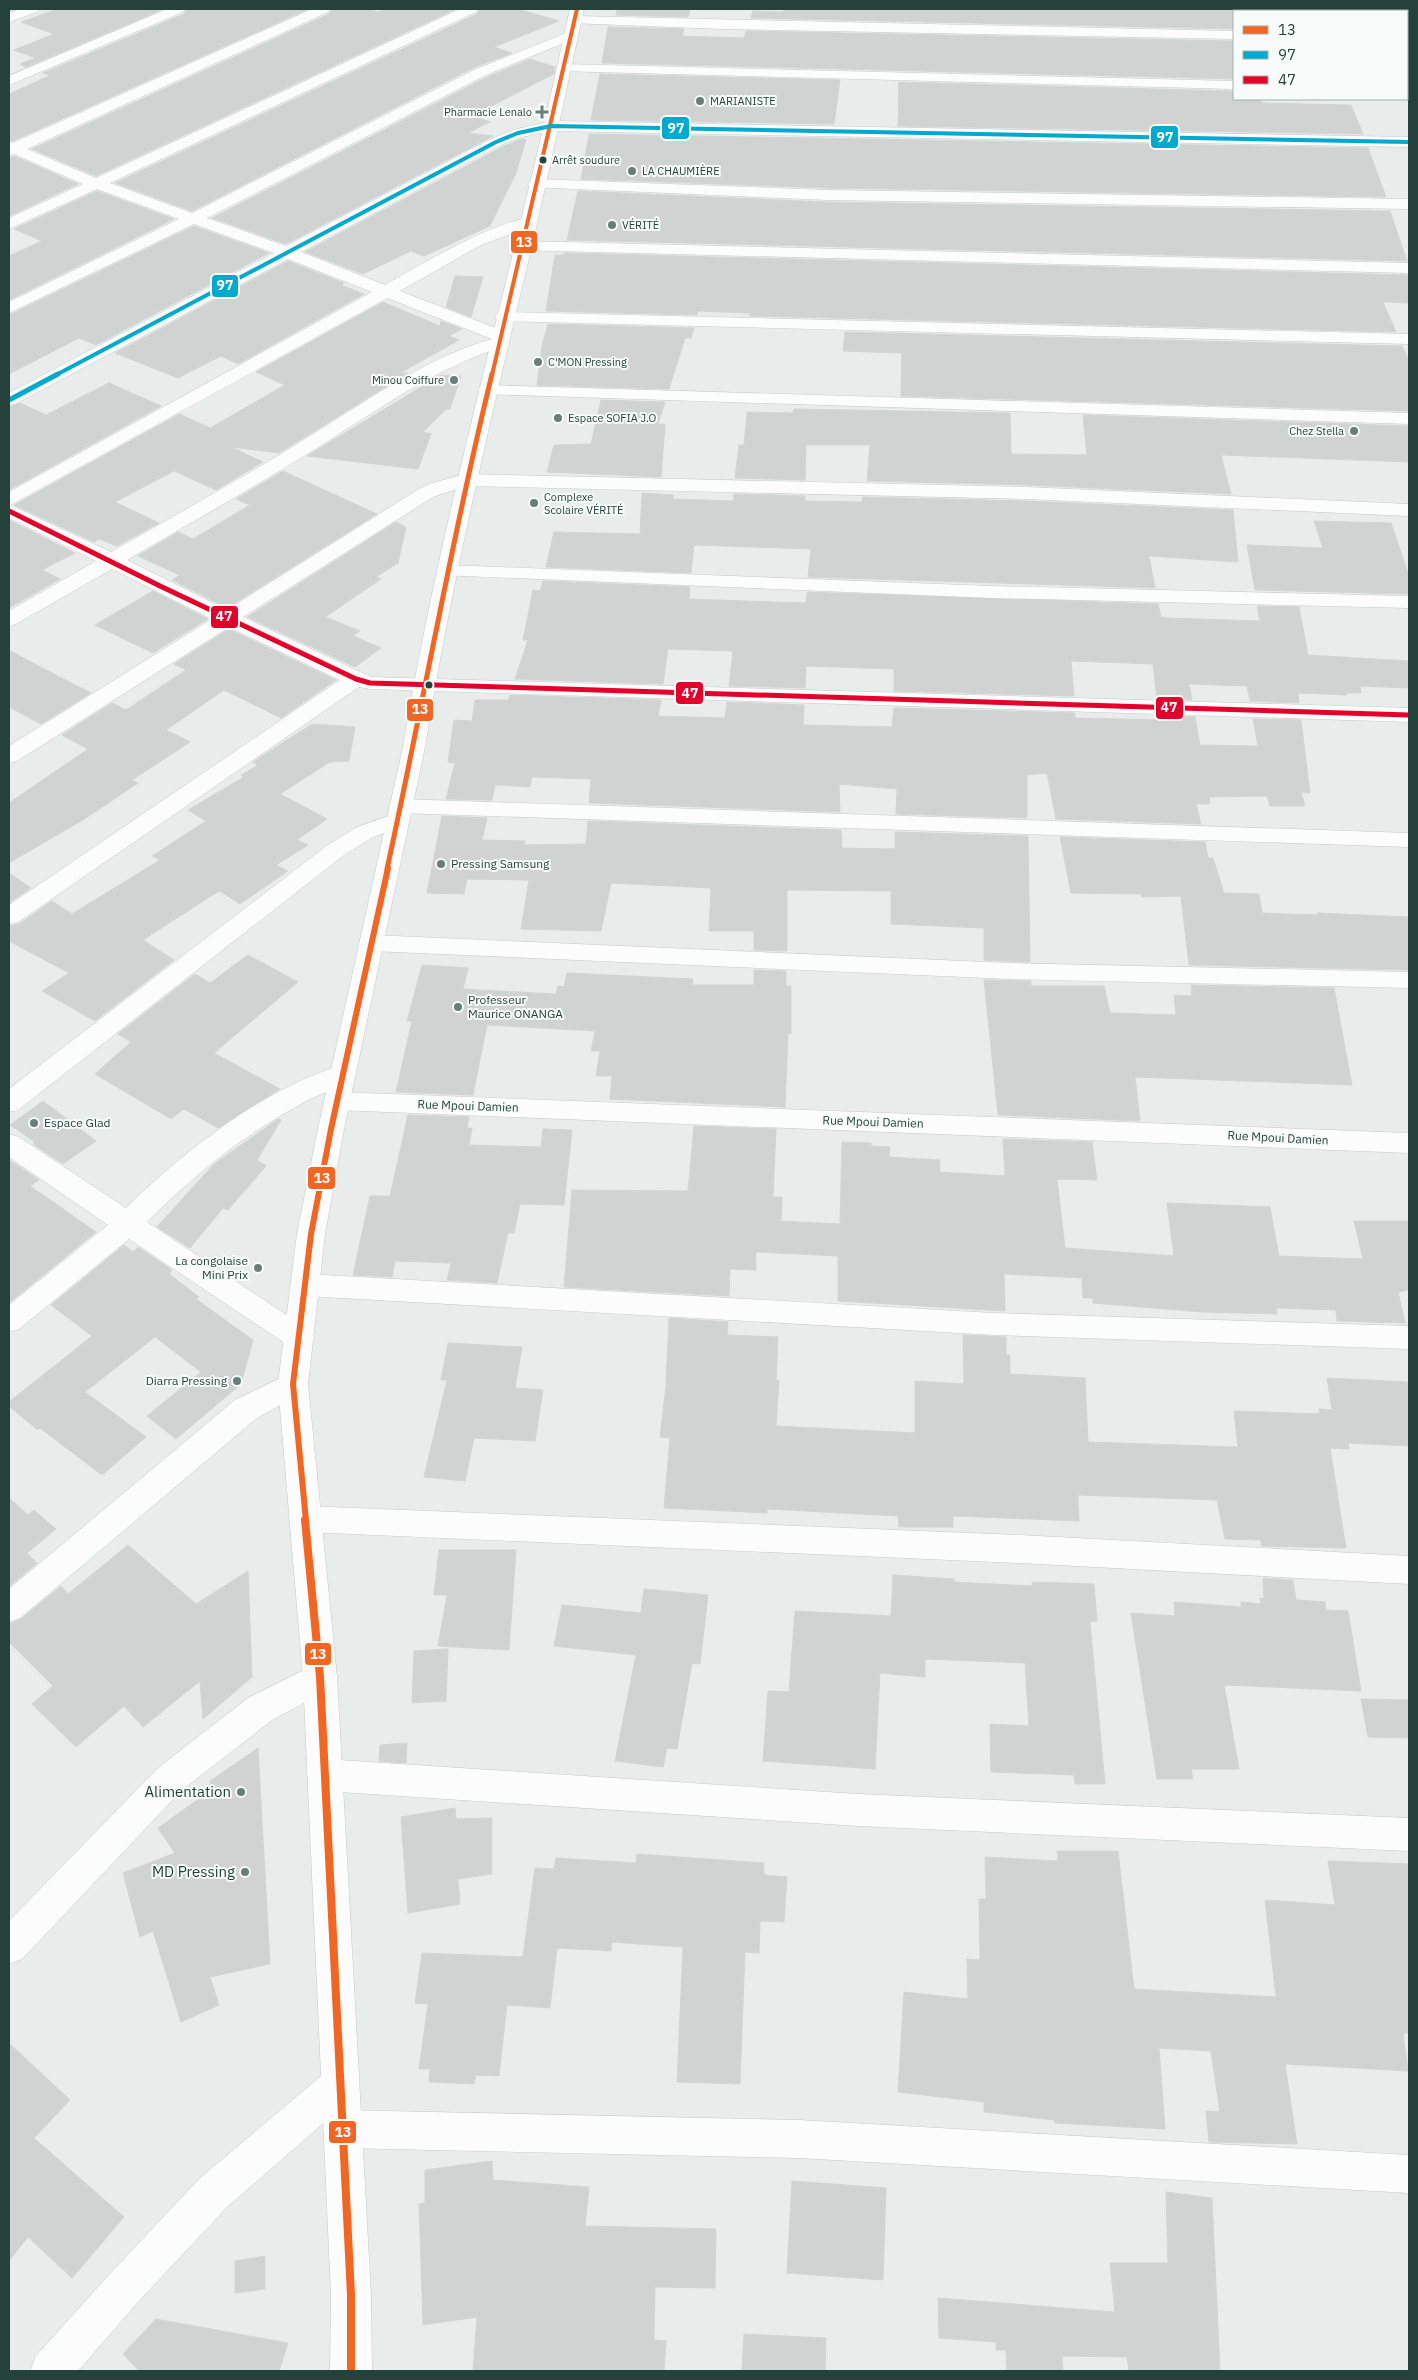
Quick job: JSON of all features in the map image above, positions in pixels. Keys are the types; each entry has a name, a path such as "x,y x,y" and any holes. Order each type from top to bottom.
{"street":[{"path":"9,18 32,9"},
{"path":"9,81 178,9"},
{"path":"10,149 323,9"},
{"path":"9,224 470,9"},
{"path":"9,308 518,55 574,21 1233,34"},
{"path":"351,2371 350,2296 320,1677 293,1384 311,1234 337,1102 400,813 466,480 551,126 574,21"},
{"path":"563,68 878,78 1233,85"},
{"path":"9,400 496,142 518,133 551,126 1409,142"},
{"path":"10,149 98,184 501,332 1409,339"},
{"path":"536,184 827,195 1409,204"},
{"path":"9,500 475,242 525,234 1409,268"},
{"path":"9,620 288,458 432,370 472,350 501,332"},
{"path":"487,390 1409,420"},
{"path":"9,756 426,492 466,480 1026,493 1409,510"},
{"path":"9,511 160,586 356,679 385,685 1409,715"},
{"path":"447,571 991,592 1409,602"},
{"path":"9,916 356,679"},
{"path":"9,1103 336,850 400,813 1409,840"},
{"path":"371,943 1010,971 1409,980"},
{"path":"9,1321 127,1225 163,1190 249,1122 286,1100 343,1074"},
{"name":"Rue Mpoui Damien","path":"337,1102 1409,1143"},
{"path":"9,1144 127,1225 299,1338"},
{"path":"306,1285 994,1324 1409,1338"},
{"path":"9,1608 246,1409 293,1384"},
{"path":"305,1519 1020,1550 1409,1570"},
{"path":"9,1946 170,1779 260,1709 320,1677"},
{"path":"324,1774 858,1810 1335,1830 1409,1835"},
{"path":"51,2371 123,2289 214,2192 339,2085"},
{"path":"342,2129 799,2139 1409,2174"}],"building":[{"path":"58,9 163,9 26,67 20,64 36,58 14,50 54,34 21,22"},
{"path":"187,9 308,9 13,141 9,140 9,94 51,75 43,73 184,14"},
{"path":"332,9 368,9 378,12 385,9 456,9 96,176 32,149 329,14"},
{"path":"480,9 518,9 559,21 494,47 512,53 473,68 192,211 115,183 477,14"},
{"path":"617,9 690,9 688,17 616,15"},
{"path":"784,9 1234,9 1233,29 751,18 753,11 783,12"},
{"path":"608,27 684,29 682,36 744,38 746,31 1233,41 1233,79 602,63"},
{"path":"530,59 555,67 554,74 472,116 490,122 468,133 493,136 286,244 212,218 485,78"},
{"path":"600,74 840,80 834,124 591,120"},
{"path":"899,82 1233,91 1233,100 1260,100 1262,103 1351,105 1363,134 898,126"},
{"path":"589,134 1368,148 1386,197 827,188 581,179"},
{"path":"521,139 526,140 516,173 490,226 424,256 411,251 363,274 305,252 502,147"},
{"path":"14,156 78,184 9,216 9,158"},
{"path":"97,191 174,219 9,300 9,256 42,241 14,229"},
{"path":"578,191 827,202 1390,211 1407,261 567,240"},
{"path":"194,226 269,253 96,345 79,338 9,374 9,315"},
{"path":"564,253 1409,275 1409,303 1383,302 1396,332 750,316 750,313 698,311 697,315 546,311 555,255 564,255"},
{"path":"288,261 344,283 341,285 364,294 238,364 221,356 178,378 115,353"},
{"path":"455,276 483,277 471,317 446,307"},
{"path":"383,302 440,326 441,321 462,329 449,336 459,340 400,373 408,373 279,453 231,447 263,462 216,490 174,471 115,502 159,523 117,546 99,539 94,542 14,505 179,414 210,428 285,385 256,372"},
{"path":"548,324 694,328 691,338 685,338 669,389 537,385 542,346"},
{"path":"845,332 1402,346 1409,361 1409,411 901,396 902,353 843,351"},
{"path":"441,375 461,376 450,409 446,409 423,432 431,434 418,469 307,456"},
{"path":"109,383 161,406 9,490 9,407 20,403 46,415"},
{"path":"601,400 665,402 658,424 665,424 661,477 547,472 554,445 591,444"},
{"path":"794,409 1010,413 1011,454 1087,455 1083,415 1409,426 1409,462 1221,455 1231,494 1026,485 867,481 870,445 806,445 805,480 735,478 739,445 744,445 747,412 793,413"},
{"path":"283,471 377,514 227,608 172,580 180,575 138,556 178,532 193,539 250,505 236,499"},
{"path":"642,493 673,495 673,499 733,501 734,494 805,496 805,501 862,502 863,497 1026,501 1233,510 1238,562 1149,556 1155,588 808,577 811,549 694,545 691,573 546,567 554,532 640,534"},
{"path":"9,520 75,553 42,570 60,579 9,608"},
{"path":"1314,521 1391,523 1409,576 1409,594 1255,590 1247,545 1323,548"},
{"path":"396,522 406,527 398,563 376,577 381,579 325,617 360,631 353,636 381,648 355,667 247,617"},
{"path":"543,581 690,587 689,599 806,603 807,592 1158,604 1161,617 1167,618 1260,621 1257,606 1299,607 1308,655 1409,661 1409,688 1360,686 1361,693 1346,693 1347,695 1298,693 1299,703 1250,701 1247,686 1189,684 1192,700 1157,699 1153,664 1071,661 1074,696 894,691 894,669 806,666 805,688 729,686 733,651 668,649 663,684 515,679 528,640 523,640 533,590 540,591"},
{"path":"153,591 208,619 153,653 95,625"},
{"path":"229,629 336,680 281,718 224,690 166,730 190,742 132,780 138,783 86,818 9,863 9,803 88,749 62,735 112,703 126,710 186,670 174,664"},
{"path":"9,650 91,693 41,724 9,707"},
{"path":"510,695 661,700 658,716 725,718 727,702 804,705 803,725 892,727 894,708 1075,713 1075,718 1159,720 1158,716 1195,717 1200,745 1258,746 1253,719 1301,720 1310,793 1301,792 1305,806 1270,806 1267,796 1209,797 1210,804 1196,804 1201,824 1056,819 1047,773 1027,775 1027,818 896,814 897,789 839,784 840,812 589,803 591,779 532,777 530,787 495,785 492,800 446,799 455,763 448,762 454,720 472,721 475,700 508,700"},
{"path":"312,724 355,727 349,761 330,762 280,794 327,819 297,840 308,845 276,865 288,871 240,904 220,891 143,940 174,960 95,1021 42,991 69,973 9,941 9,926 19,924 52,901 72,914 160,860 152,856 206,821 188,810 244,777 241,775 258,765 253,762"},
{"path":"442,816 487,818 482,840 525,841 524,845 586,844 588,821 841,830 842,848 895,849 895,832 1028,836 1030,962 984,960 984,928 891,924 891,891 787,890 787,951 754,950 754,931 709,931 711,888 611,883 601,931 521,929 529,880 467,879 464,894 427,893"},
{"path":"1060,837 1205,842 1208,858 1213,858 1224,893 1259,894 1262,913 1409,917 1409,970 1189,965 1181,896 1142,897 1141,894 1071,893"},
{"path":"9,873 31,888 9,903"},
{"path":"248,955 298,982 214,1053 280,1089 218,1128 184,1109 171,1119 95,1074 131,1042 118,1034 195,974 210,983"},
{"path":"422,965 468,968 463,989 556,994 558,986 564,987 567,973 693,979 692,985 754,985 754,970 786,971 786,986 791,986 791,1034 788,1033 785,1107 610,1099 612,1076 596,1076 600,1051 591,1051 595,1031 487,1025 473,1095 396,1092 412,1021 407,1021"},
{"path":"984,980 1031,981 1031,986 1104,986 1110,1013 1176,1015 1174,995 1192,996 1191,985 1334,988 1352,1085 1135,1077 1140,1121 998,1115"},
{"path":"43,1101 96,1141 63,1164 33,1144 35,1142 10,1125"},
{"path":"408,1115 469,1117 467,1128 472,1128 469,1145 541,1147 543,1129 572,1130 564,1205 520,1204 514,1233 508,1233 497,1283 447,1280 451,1263 395,1261 392,1277 353,1275 370,1196 390,1196"},
{"path":"278,1119 281,1120 257,1160 266,1166 228,1210 223,1208 190,1248 157,1227 214,1164"},
{"path":"694,1126 776,1129 773,1197 782,1197 781,1221 840,1224 842,1142 871,1143 871,1146 890,1147 889,1157 940,1160 940,1172 1005,1176 1003,1139 1092,1142 1097,1180 1057,1179 1065,1248 1174,1256 1167,1203 1270,1207 1279,1256 1363,1259 1354,1221 1409,1221 1409,1290 1398,1292 1405,1323 1337,1321 1336,1310 1276,1308 1277,1314 1203,1312 1093,1303 1093,1298 1083,1298 1082,1278 1004,1274 1005,1311 838,1301 838,1256 756,1252 756,1270 730,1269 729,1296 564,1287 572,1190 688,1191"},
{"path":"11,1161 39,1180 30,1186 96,1232 9,1303 9,1162"},
{"path":"124,1245 133,1252 138,1247 172,1270 169,1274 199,1297 196,1299 253,1340 241,1384 176,1439 147,1416 201,1372 155,1337 85,1392 146,1437 102,1475 40,1428 38,1430 9,1406 9,1402 92,1336 51,1305"},
{"path":"669,1318 728,1322 727,1335 778,1337 776,1380 779,1380 776,1426 915,1433 915,1381 964,1384 963,1335 1006,1337 1006,1355 1010,1355 1010,1374 1085,1378 1088,1442 1238,1447 1234,1411 1320,1414 1319,1409 1332,1410 1327,1378 1409,1382 1409,1446 1348,1443 1349,1449 1330,1448 1346,1548 1261,1546 1261,1540 1225,1539 1217,1500 1078,1495 1079,1521 953,1516 953,1527 899,1527 898,1516 767,1509 767,1513 664,1508 670,1438 660,1437 666,1386"},
{"path":"448,1343 522,1347 515,1388 543,1390 535,1441 474,1438 465,1481 424,1477 447,1380 441,1380"},
{"path":"9,1498 28,1515 34,1510 56,1529 27,1553 37,1563 9,1587"},
{"path":"128,1545 196,1604 248,1571 252,1677 203,1719 200,1681 143,1727 124,1706 76,1747 32,1704 53,1686 9,1642 9,1624 21,1619 61,1586 68,1594"},
{"path":"439,1550 516,1550 509,1650 438,1646 447,1595 434,1595"},
{"path":"893,1575 954,1579 954,1582 1032,1586 1032,1582 1094,1584 1097,1621 1090,1622 1105,1784 1075,1784 1074,1775 991,1772 990,1724 1029,1726 1025,1663 925,1659 925,1677 880,1673 875,1769 763,1761 768,1691 789,1692 795,1611 891,1616"},
{"path":"1263,1578 1293,1580 1296,1600 1325,1602 1326,1610 1348,1611 1361,1691 1224,1685 1239,1769 1191,1769 1193,1779 1157,1779 1131,1613 1175,1616 1174,1602 1241,1607 1241,1602 1261,1604 1260,1598 1264,1599"},
{"path":"644,1589 708,1595 700,1664 692,1663 677,1749 667,1748 663,1767 615,1761 636,1655 554,1646 562,1605 641,1613"},
{"path":"448,1649 446,1701 412,1703 414,1651"},
{"path":"1361,1699 1409,1700 1409,1738 1368,1737"},
{"path":"407,1743 406,1763 379,1761 380,1745"},
{"path":"258,1748 270,1964 210,1977 219,2005 181,2022 153,1931 140,1937 123,1873 175,1853 158,1828 211,1790 210,1781"},
{"path":"455,1808 456,1819 492,1818 492,1874 458,1879 460,1904 408,1913 401,1817"},
{"path":"1057,1851 1118,1851 1134,1989 1276,1997 1265,1900 1335,1905 1328,1861 1409,1864 1409,2033 1403,2033 1408,2071 1285,2064 1297,2144 1209,2142 1206,2111 1220,2112 1211,2051 1159,2048 1165,2129 1055,2123 1054,2120 984,2112 984,2102 898,2092 904,1992 968,1999 967,1959 980,1960 979,1899 986,1899 985,1857 1058,1861"},
{"path":"637,1854 764,1863 764,1875 787,1877 784,1922 760,1921 759,1953 745,1952 740,2084 677,2082 683,1947 612,1942 611,1951 557,1948 550,2008 507,2005 499,2076 476,2075 474,2084 429,2082 430,2069 419,2069 428,2004 415,2003 422,1953 523,1957 535,1868 554,1869 556,1858 636,1863"},
{"path":"9,2043 70,2100 34,2138 124,2217 72,2278 28,2237 9,2261"},
{"path":"492,2161 493,2180 589,2187 585,2226 716,2229 715,2288 655,2287 654,2340 666,2341 664,2371 473,2371 477,2317 423,2325 419,2204 425,2203 425,2170"},
{"path":"792,2181 886,2188 883,2280 787,2273"},
{"path":"1166,2192 1212,2198 1220,2371 1129,2371 1127,2357 1062,2356 1063,2371 1007,2371 1006,2350 996,2350 996,2342 939,2338 938,2298 1115,2312 1110,2263 1168,2263"},
{"path":"265,2256 265,2289 235,2293 235,2261"},
{"path":"156,2319 288,2343 279,2371 139,2371 123,2354"},
{"path":"744,2334 826,2338 825,2371 742,2371"}],"transit line":[{"name":"13","path":"351,2371 351,2295 320,1677 293,1384 311,1234 331,1129 414,747 424,685 466,480 529,222 577,9"},
{"name":"97","path":"9,400 496,142 518,133 551,126 1409,142"},
{"name":"47","path":"9,511 160,586 356,679 370,683 1409,715"}],"place":[{"name":"MARIANISTE","path":"700,101"},
{"name":"Pharmacie Lenalo","path":"542,112"},
{"name":"Arrêt soudure","path":"543,160"},
{"name":"LA CHAUMIÈRE","path":"632,171"},
{"name":"VÉRITÉ","path":"612,225"},
{"name":"C'MON Pressing","path":"538,362"},
{"name":"Minou Coiffure","path":"454,380"},
{"name":"Espace SOFIA J.O","path":"558,418"},
{"name":"Chez Stella","path":"1354,431"},
{"name":"Complexe Scolaire VÉRITÉ","path":"534,503"},
{"name":"Pressing Samsung","path":"441,864"},
{"name":"Professeur Maurice ONANGA","path":"458,1007"},
{"name":"Espace Glad","path":"34,1123"},
{"name":"La congolaise Mini Prix","path":"258,1268"},
{"name":"Diarra Pressing","path":"237,1381"},
{"name":"Alimentation","path":"241,1792"},
{"name":"MD Pressing","path":"245,1872"}]}
